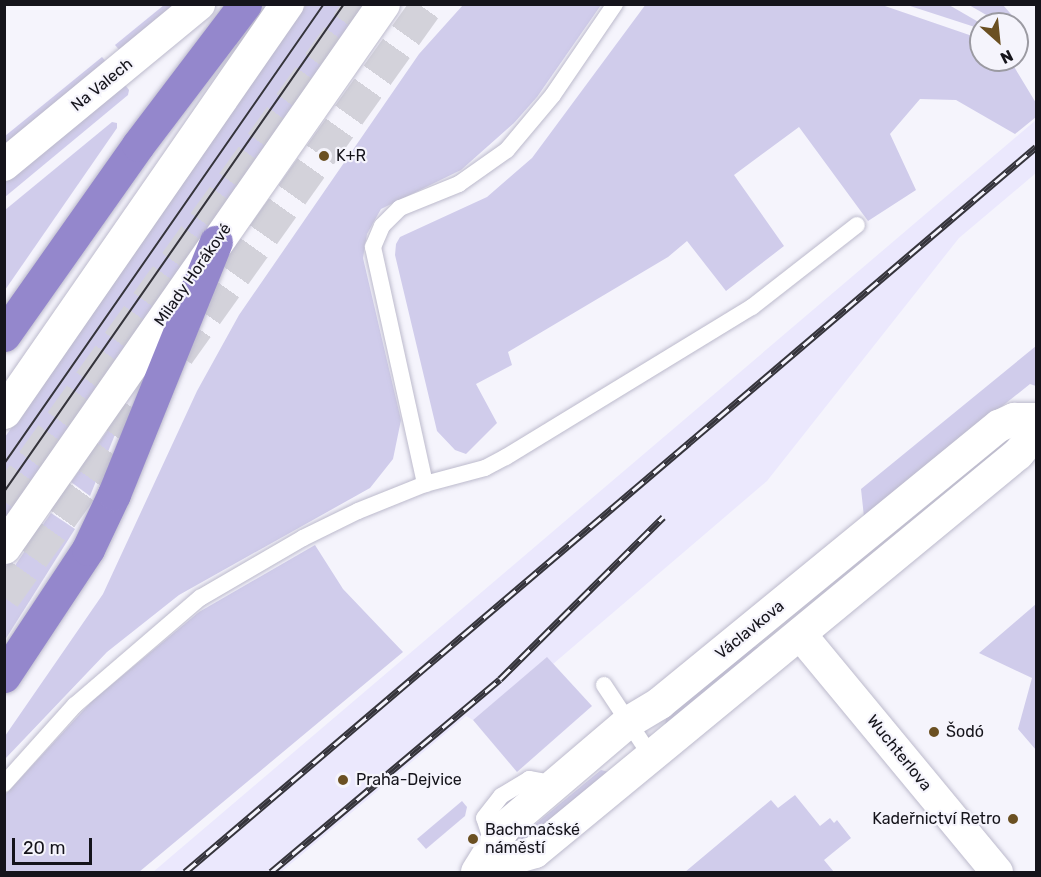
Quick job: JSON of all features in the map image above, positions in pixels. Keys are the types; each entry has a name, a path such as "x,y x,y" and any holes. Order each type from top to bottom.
{"highway":[{"path":"4,335 138,145 244,4"},
{"path":"4,676 88,549 114,494 216,242"}],"main road":[{"path":"4,412 287,4"},
{"name":"Milady Horákové","path":"4,547 383,4"}],"street":[{"name":"Na Valech","path":"4,165 200,4"},
{"name":"Václavkova","path":"485,863 548,790 627,723 660,703 999,426 1014,419 1036,419"},
{"name":"Václavkova","path":"485,863 535,852 1018,454 1036,433"},
{"name":"Wuchterlova","path":"800,634 997,873"}],"lane":[{"path":"425,484 373,247 382,226 400,208 459,183 507,150 552,95 615,4"},
{"path":"4,784 75,705 200,598 303,538 358,510 425,484 485,468 506,458 752,307 857,225"},
{"path":"604,685 651,756"}],"shaded area":[{"path":"646,4 882,5 969,35 969,72 1017,72 1036,103 1036,117 1015,134 956,100 920,99 890,134 916,190 868,221 799,127 734,175 784,246 726,291 687,241 668,257 508,352 512,365 476,384 497,423 466,454 455,450 437,431 395,255 396,244 400,237 487,197 532,158"},
{"path":"164,5 181,5 122,53 115,45"},
{"path":"306,5 366,5 5,520 5,437"},
{"path":"463,5 601,5 537,97 514,123 461,170 381,209 367,234 363,258 401,420 393,459 370,488 179,595 107,652 5,759 5,736 103,594 197,391 239,315 419,54"},
{"path":"907,5 949,5 969,17 969,25"},
{"path":"969,5 1003,5 1009,12 981,12"},
{"path":"102,57 109,65 5,150 5,136"},
{"path":"122,81 129,90 128,95 5,197 5,178"},
{"path":"1036,120 1036,173 959,238 767,481 553,664 547,658 473,720 466,716 281,872 153,872"},
{"path":"112,122 117,123 117,128 5,290 5,210"},
{"path":"1036,346 1036,386 1030,384 864,517 861,489"},
{"path":"120,413 123,415 90,496 71,482"},
{"path":"51,513 75,529 5,640 5,580"},
{"path":"315,545 343,589 403,652 139,872 5,872 5,795 92,701 199,612"},
{"path":"1036,604 1036,750 1018,729 1032,678 979,653"},
{"path":"753,647 761,647 665,727 666,717"},
{"path":"547,657 592,706 517,772 473,720"},
{"path":"601,770 609,772 530,849 518,844 521,836"},
{"path":"795,795 820,826 830,818 834,823 837,820 851,838 824,860 834,872 685,872 771,800 778,808"},
{"path":"462,801 467,807 465,816 426,849 417,839"}],"tunnel":[{"path":"4,501 361,4"},
{"path":"178,354 428,4"},
{"path":"4,597 146,398"}],"tram line":[{"path":"4,464 324,4"},
{"path":"4,492 344,4"}],"railway":[{"path":"185,872 1036,147"},
{"path":"271,872 500,679 663,517"}],"place":[{"name":"K+R","path":"324,156"},
{"name":"Šodó","path":"934,732"},
{"name":"Praha-Dejvice","path":"343,780"},
{"name":"Kadeřnictví Retro","path":"1013,819"},
{"name":"Bachmačské náměstí","path":"473,839"}]}
